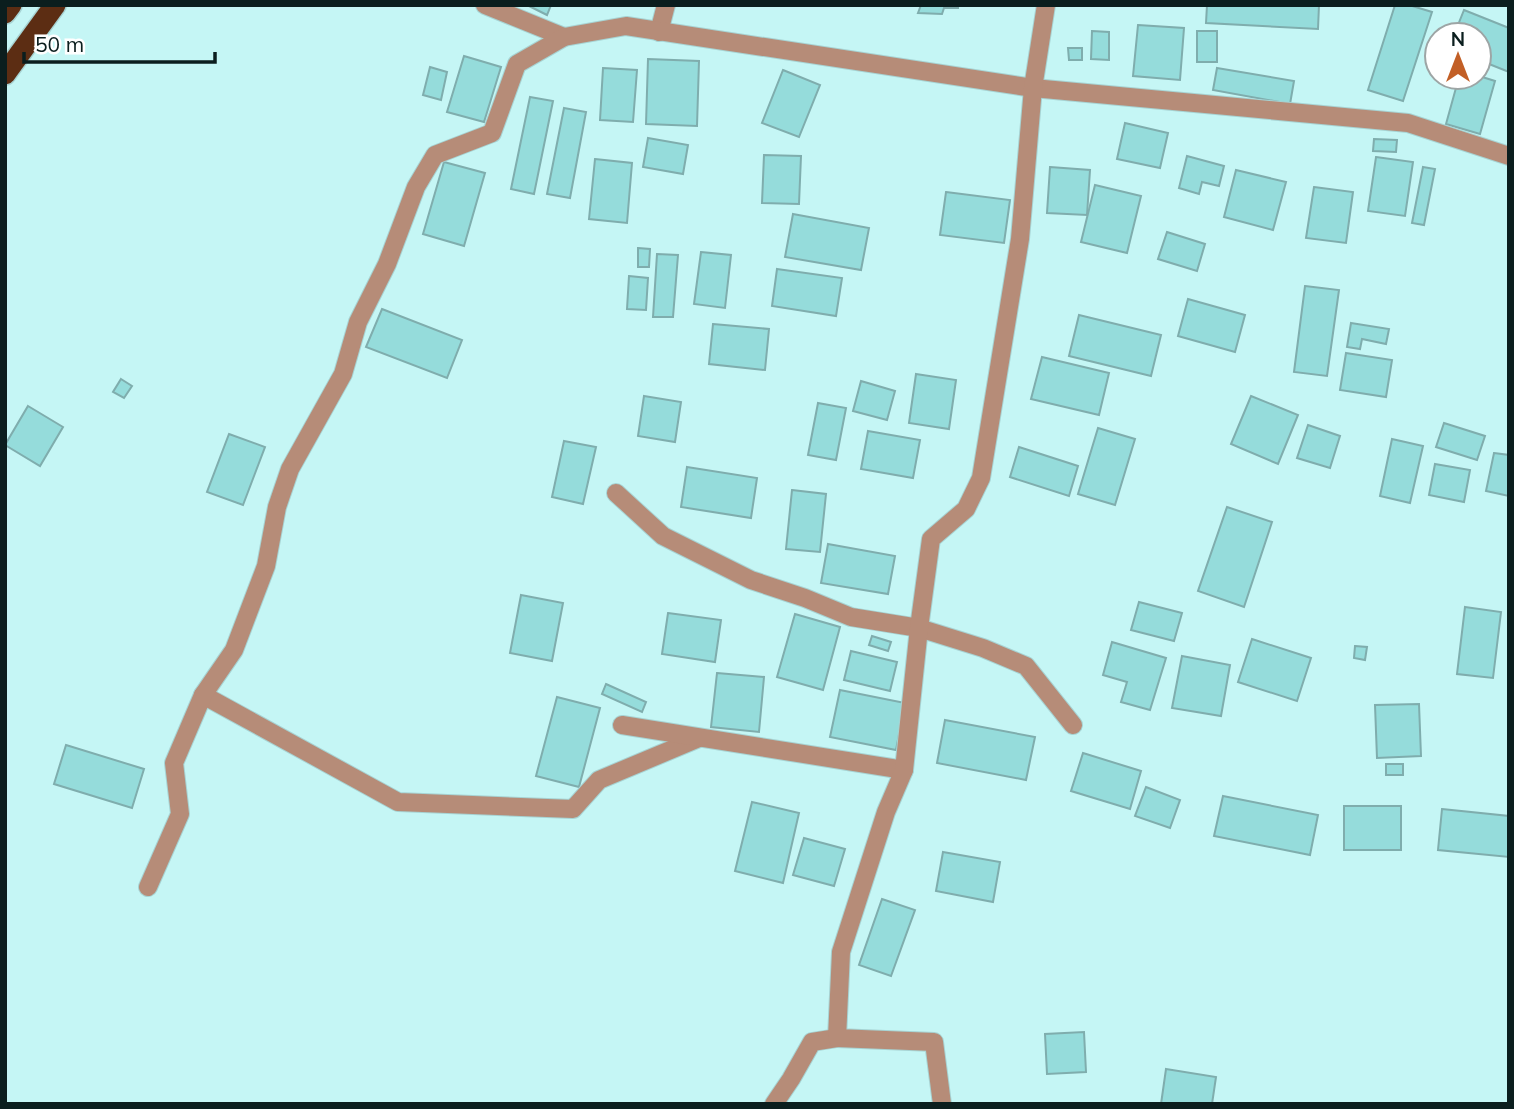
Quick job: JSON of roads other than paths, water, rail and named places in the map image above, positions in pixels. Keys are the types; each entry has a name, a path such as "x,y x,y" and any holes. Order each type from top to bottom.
{"highway":[{"path":"5,13 11,5"},
{"path":"5,74 55,5"}],"street":[{"path":"485,5 564,37"},
{"path":"659,32 666,5"},
{"path":"837,1038 841,952 886,812 904,770 919,628 932,539 967,509 981,478 1020,239 1033,88 1046,5"},
{"path":"148,887 180,814 174,763 203,695 234,649 266,566 277,507 290,469 343,374 358,323 387,264 416,187 435,155 492,133 517,64 564,37 626,26 1033,88 1408,123 1509,156"},
{"path":"617,493 663,536 751,580 851,617 919,628 983,648 1026,666 1073,725"},
{"path":"203,695 398,802 573,809 599,780 699,738"},
{"path":"622,725 904,770"},
{"path":"774,1104 812,1042 837,1038 934,1042 942,1104"}]}
